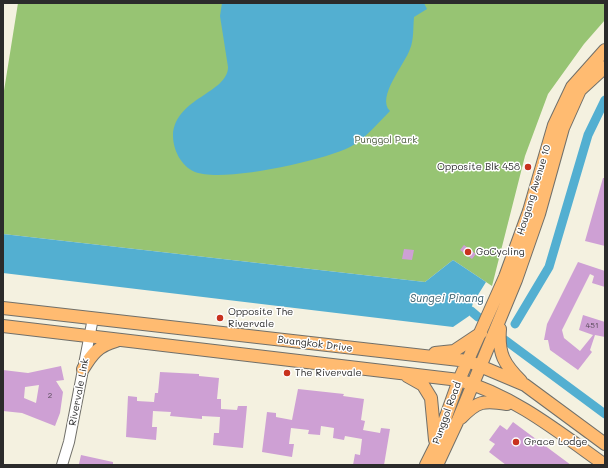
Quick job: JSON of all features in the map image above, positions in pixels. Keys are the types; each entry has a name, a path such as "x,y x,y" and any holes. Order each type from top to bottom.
{"main road":[{"name":"Hougang Avenue 10","path":"468,361 505,277 526,218 554,125 572,87 605,50"},
{"name":"Hougang Avenue 10","path":"480,366 500,320 539,214 563,128 580,90 605,67"},
{"name":"Buangkok Drive","path":"3,308 468,361 525,385 605,444"},
{"path":"500,320 499,342 501,356 511,371 525,385"},
{"name":"Buangkok Drive","path":"3,326 459,380 473,384 525,410 605,465"},
{"path":"418,355 454,350 482,332"},
{"path":"83,369 94,351 100,346 123,340"},
{"name":"Punggol Road","path":"426,465 435,447 459,380 468,361"},
{"name":"Punggol Road","path":"437,465 458,420 480,366"},
{"path":"404,373 423,385 431,398 435,447"},
{"path":"458,420 471,407 480,403 491,402 525,410"}],"street":[{"name":"Rivervale Link","path":"62,465 69,442 93,318"}],"green space":[{"name":"Punggol Park","path":"18,3 605,3 605,20 584,44 548,94 525,156 492,286 453,260 425,282 3,234 3,97"}],"water":[{"path":"222,3 424,3 427,9 414,17 413,38 411,45 389,89 387,105 390,111 356,144 336,153 296,164 249,173 209,175 195,172 182,162 174,146 173,135 176,123 182,112 220,83 226,76 228,67 220,16"},
{"name":"Sungei Pinang","path":"3,234 425,282 453,260 486,282 473,303 469,316 453,327 3,273"}],"building":[{"path":"603,178 605,178 605,246 585,241"},
{"path":"464,245 476,254 472,259 460,250"},
{"path":"404,249 414,250 412,260 402,259"},
{"path":"578,262 605,271 605,287 592,283 594,276 590,274 562,330 564,338 580,351 593,335 579,330 583,315 605,322 605,337 595,335 590,350 592,352 578,370 550,350 548,340 544,340 547,324"},
{"path":"61,366 64,380 56,381 63,392 60,413 55,426 22,413 3,411 3,370 28,373","holes":["39,385 36,403 24,398 25,387"]},
{"path":"160,372 199,374 199,376 219,378 217,399 221,399 221,409 237,410 238,406 247,406 243,448 213,445 214,433 219,433 220,417 202,416 202,419 170,416 171,412 153,411 152,427 157,427 156,440 126,437 128,396 137,397 137,401 154,402 155,393 158,393"},
{"path":"298,389 344,394 343,396 364,399 361,420 365,421 363,430 380,433 381,428 390,429 384,465 353,465 355,454 360,455 362,439 345,436 344,440 333,438 334,428 321,426 320,435 308,434 309,430 291,428 289,444 294,444 292,457 262,452 267,412 276,413 276,417 292,420"},
{"name":"Grace Lodge","path":"513,422 571,465 506,465 489,452 495,444 489,440 500,425 507,430"},
{"path":"81,455 113,462 113,465 79,464"}],"waterway":[{"path":"515,324 549,267 588,135 605,100"},
{"path":"471,311 478,317"},
{"path":"505,340 605,414"}],"place":[{"name":"Opposite Blk 458","path":"528,167"},
{"name":"GoCycling","path":"468,252"},
{"name":"Opposite The Rivervale","path":"220,318"},
{"name":"The Rivervale","path":"287,373"},
{"name":"Grace Lodge","path":"516,442"}]}
